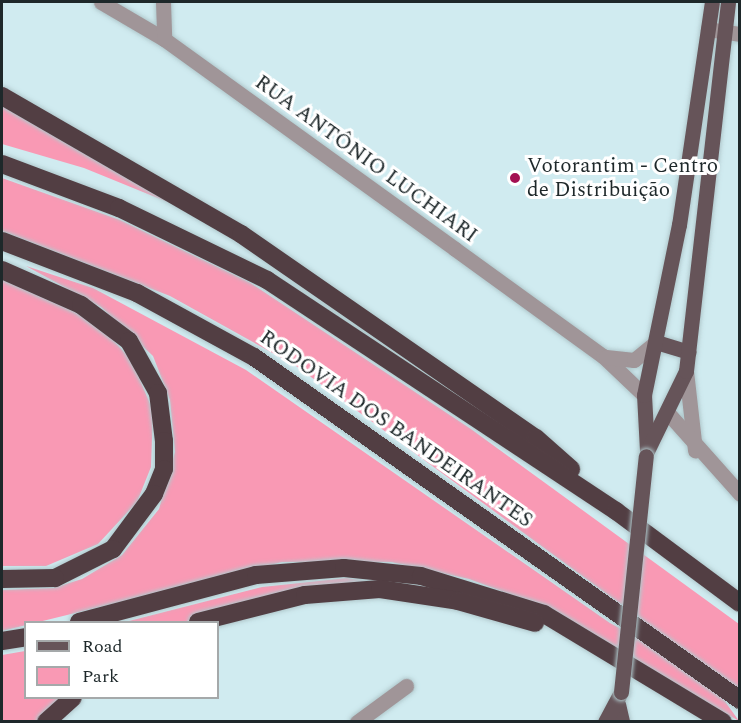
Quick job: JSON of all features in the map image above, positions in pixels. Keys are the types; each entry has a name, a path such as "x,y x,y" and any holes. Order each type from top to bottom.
{"highway":[{"path":"2,96 188,201 305,277 536,438 616,511"},
{"path":"2,164 119,208 267,280 616,511 740,603"},
{"name":"RODOVIA DOS BANDEIRANTES","path":"2,241 137,293 254,357 740,700"},
{"path":"2,270 81,305 129,341 158,393 164,441 164,469 154,494 113,549 55,578 2,579"},
{"path":"83,621 256,575 344,568 421,576 503,598 544,614 638,668 723,722"},
{"path":"202,621 305,595 389,590 500,611 638,668"},
{"path":"2,641 24,637"},
{"path":"46,722 72,699"}],"main road":[{"path":"647,453 686,371 716,31 712,2"},
{"path":"622,722 619,698 647,453 644,394 657,342 716,31 728,2"},
{"path":"657,342 688,352"},
{"path":"644,394 667,412"},
{"path":"605,722 619,698"}],"street":[{"path":"163,2 164,39"},
{"name":"RUA ANTÔNIO LUCHIARI","path":"109,3 164,39 603,356 644,394"},
{"path":"716,31 740,34"},
{"name":"RUA ANTÔNIO LUCHIARI","path":"603,356 634,360 657,342"},
{"path":"686,371 695,450"},
{"path":"667,412 695,450 740,494"},
{"path":"357,722 406,686"}],"green space":[{"path":"2,106 170,203 84,168 2,144"},
{"path":"2,178 120,220 249,282 471,429 739,624 739,691 296,366 170,296 2,231"},
{"path":"26,266 93,288 246,370 610,623 649,644 724,700 739,721 544,607 469,579 391,562 282,562 43,621 24,621 24,626 2,631 2,590 53,588 82,579 122,555 159,509 175,452 170,400 153,356 101,307"},
{"path":"2,279 68,307 105,331 132,361 153,411 151,467 137,502 98,544 46,566 2,566"},
{"path":"347,578 409,587 302,589 187,621 129,621 262,587"},
{"path":"24,651 24,699 62,699 38,721 2,722 2,655"}],"place":[{"name":"Votorantim - Centro de Distribuição","path":"515,178"}]}
